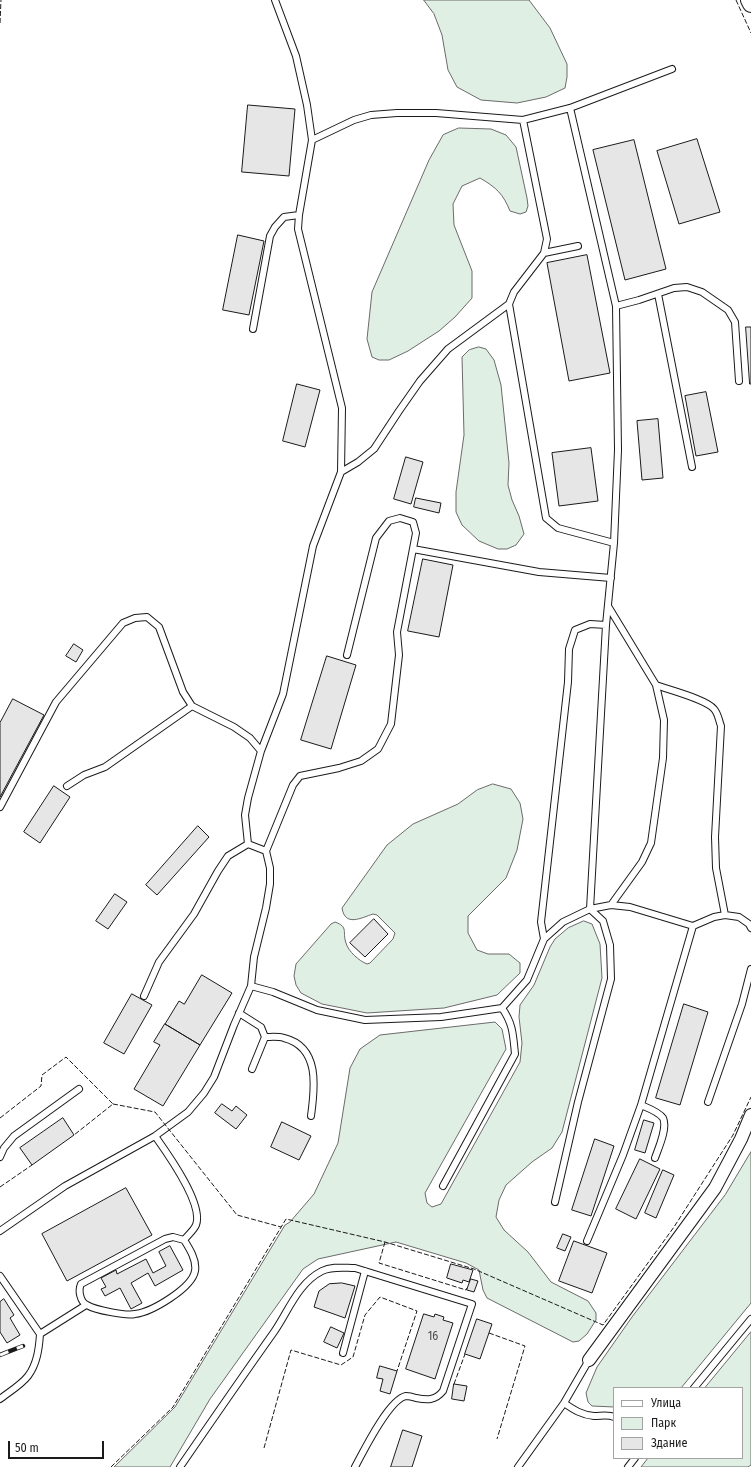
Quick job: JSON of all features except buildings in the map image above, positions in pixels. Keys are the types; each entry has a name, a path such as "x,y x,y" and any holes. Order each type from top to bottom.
{"main road":[{"path":"749,0 751,4"}],"street":[{"path":"588,1360 715,1188 741,1139 751,1115"}],"lane":[{"path":"248,844 245,815 248,798 261,752 283,694 313,546 341,472 342,408 298,229 312,140 307,105 296,56 275,0"},
{"path":"312,140 354,120 371,115 436,113 523,120 570,108 672,68"},
{"path":"570,108 616,306 618,450 614,543 606,625 590,910"},
{"path":"341,472 358,462 374,449 399,410 448,348 509,304 514,292 544,253 547,239 523,120"},
{"path":"254,329 270,236 275,227 284,217 299,215"},
{"path":"544,253 578,246"},
{"path":"616,306 674,288 688,287 702,292 728,310 734,322 739,380"},
{"path":"658,294 692,467"},
{"path":"509,304 546,518 558,528 614,543"},
{"path":"0,1231 65,1186 155,1136 188,1112 204,1093 214,1077 250,986 254,957 266,908 270,884 270,868 266,851 293,785 300,776 339,768 360,761 378,749 391,724 399,655 397,632 416,533 413,522 400,518 389,521 376,538 347,655"},
{"path":"413,550 539,572 611,578"},
{"path":"608,606 656,685 664,720 663,758 651,843 642,862 611,905"},
{"path":"0,807 56,702 123,623 136,618 147,617 159,627 183,692 192,706 234,727 250,738 261,752"},
{"path":"544,938 541,922 568,682 569,649 575,630 590,624 606,625"},
{"path":"656,685 704,702 714,709 719,719 721,726 715,837 716,868 725,915"},
{"path":"67,786 84,775 105,767 192,706"},
{"path":"248,844 266,851"},
{"path":"144,996 159,962 194,914 218,870 228,856 248,844"},
{"path":"250,986 272,992 316,1010 364,1020 441,1017 502,1008 527,980 544,938 563,922 590,910 611,905 630,907 693,926 714,917 725,915 739,917 749,924 751,928"},
{"path":"555,1202 578,1102 611,979 610,945 603,921 590,910"},
{"path":"587,1241 623,1154 641,1105 693,926"},
{"path":"708,1102 742,1004 751,969"},
{"path":"443,1186 515,1054 509,1019 502,1008"},
{"path":"239,1013 261,1027 265,1037 252,1068"},
{"path":"265,1037 283,1037 294,1042 306,1052 313,1068 314,1091 311,1116"},
{"path":"0,1157 4,1148 14,1136 79,1089"},
{"path":"641,1105 659,1114 663,1118 663,1135 655,1158"},
{"path":"155,1136 182,1177 195,1205 197,1216 196,1225 184,1240"},
{"path":"168,1238 184,1240 190,1250 195,1264 195,1272 192,1279 181,1290 162,1304 135,1314 112,1312 86,1305 79,1292 81,1284 168,1238"},
{"path":"180,1467 282,1320 299,1291 309,1280 323,1271 337,1268 355,1268 472,1304 443,1391 438,1397 432,1400 407,1396 395,1402 366,1444 355,1467"},
{"path":"343,1353 365,1271"},
{"path":"0,1276 40,1334 35,1362 27,1377 0,1399"},
{"path":"0,1290 6,1286"},
{"path":"40,1334 86,1305"},
{"path":"695,1387 751,1319"},
{"path":"518,1467 564,1403 588,1360"},
{"path":"564,1403 579,1413 593,1416 610,1415 613,1416"},
{"path":"628,1467 634,1459"}],"green space":[{"path":"424,0 529,0 550,28 567,64 565,88 546,97 517,103 481,100 457,87 448,70 442,35 434,14"},
{"path":"459,128 491,129 506,135 516,147 527,198 528,206 526,212 520,214 510,211 499,192 480,178 462,186 453,204 454,225 472,271 472,298 455,317 439,331 408,351 389,360 379,360 372,357 367,339 372,292 429,160 443,135"},
{"path":"479,347 486,349 494,360 501,385 509,463 508,485 524,534 516,545 507,549 498,549 479,541 462,525 456,512 456,492 464,435 462,357 469,350"},
{"path":"493,784 511,789 520,803 523,819 517,850 506,878 468,916 468,933 477,950 488,954 509,954 520,963 520,973 497,995 444,1008 367,1013 322,1004 301,993 296,985 294,976 296,964 331,924 335,922 344,928 345,939 349,949 357,958 367,964 370,963 393,939 395,933 377,915 373,914 354,920 346,918 342,908 387,845 413,824 458,804 477,790"},
{"path":"584,921 592,924 600,944 602,978 562,1132 552,1148 532,1162 506,1185 499,1200 496,1217 504,1230 528,1252 551,1282 588,1301 596,1313 596,1320 587,1334 579,1341 573,1342 487,1298 483,1290 479,1270 466,1263 396,1242 318,1259 303,1269 210,1399 170,1467 114,1467 175,1407 285,1225 290,1222 314,1194 338,1143 350,1068 360,1049 380,1035 495,1022 502,1029 506,1049 425,1193 427,1203 432,1207 441,1204 520,1062 522,1043 519,1017 520,1005 534,985 550,947 555,939 568,928"},
{"path":"751,1152 751,1303 682,1387 613,1387 613,1407 592,1406 588,1402 586,1393 597,1367 632,1317 725,1195"},
{"path":"751,1332 751,1465 748,1467 641,1467 647,1459 743,1459 743,1387 706,1387"}],"railway":[{"path":"0,1355 23,1346"}],"fence":[{"path":"0,23 1,0"},
{"path":"736,0 751,33"},
{"path":"0,1118 41,1086 42,1075 66,1057 113,1104 74,1135"},
{"path":"111,1467 173,1407 286,1219 385,1242 474,1269 603,1325 674,1227 733,1135 751,1097"},
{"path":"113,1104 155,1112 237,1215 281,1227"},
{"path":"0,1187 32,1165"},
{"path":"385,1242 379,1263 466,1290 467,1288"},
{"path":"264,1448 291,1350 341,1365 353,1357 365,1315 380,1297 417,1311 397,1371"},
{"path":"489,1333 525,1346 497,1439"},
{"path":"454,1384 465,1354"}]}
